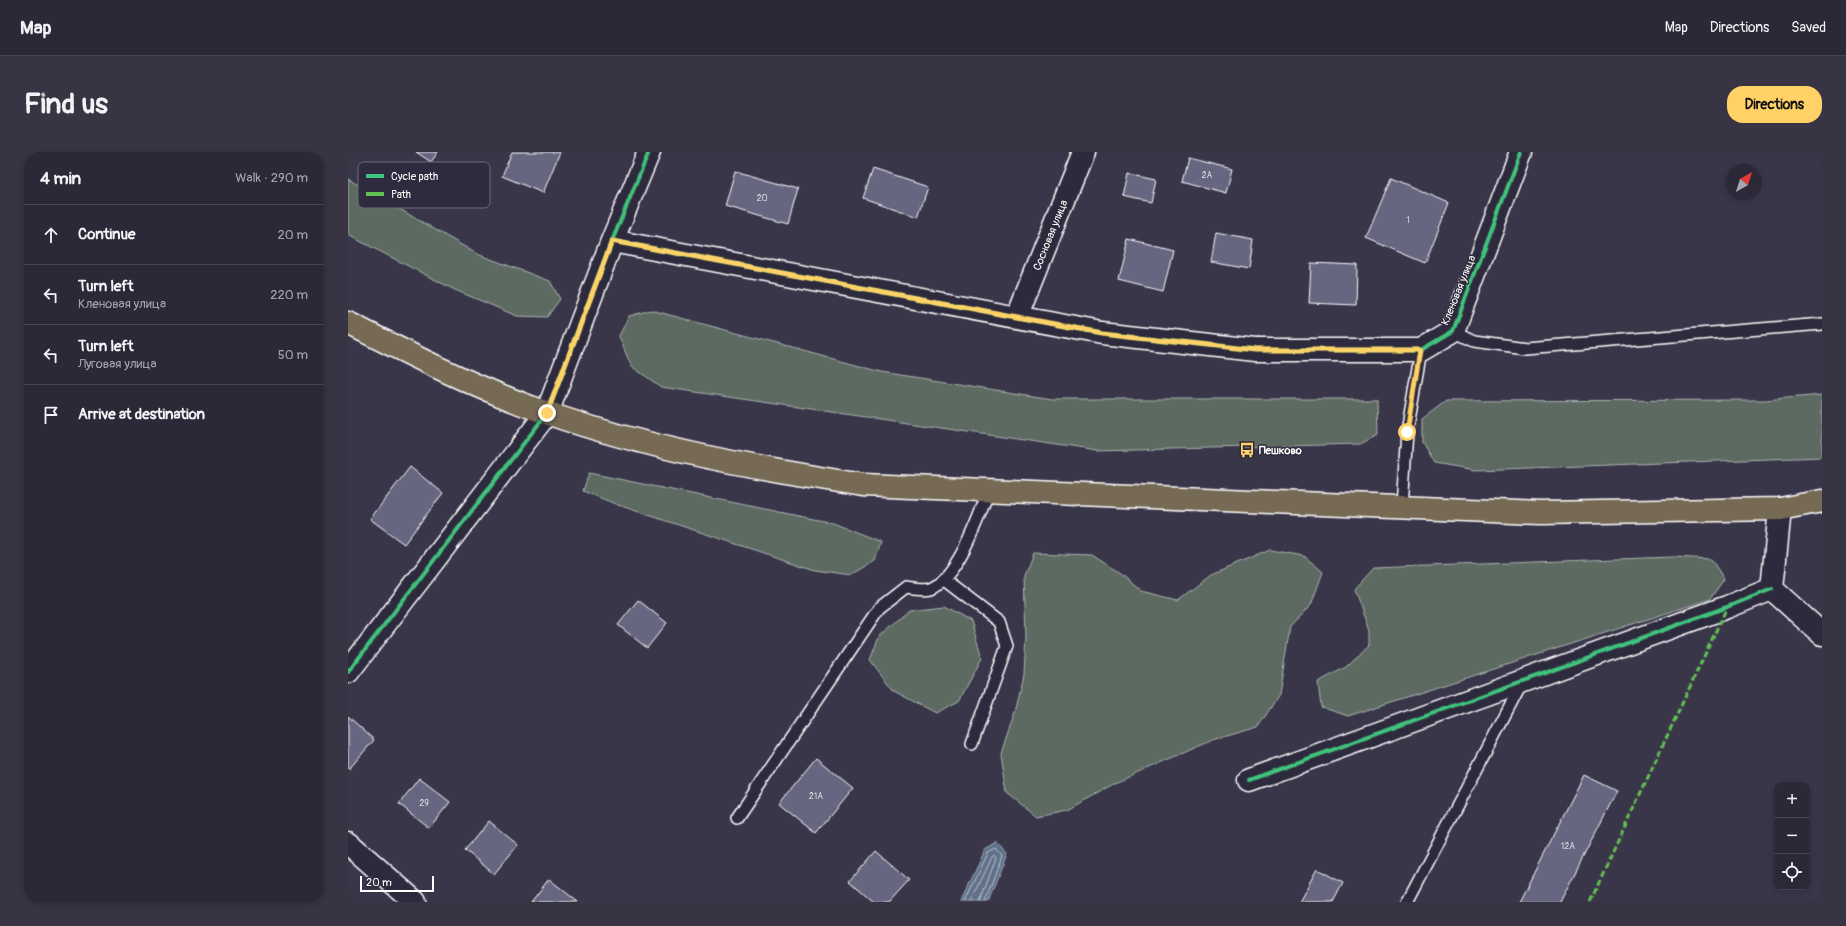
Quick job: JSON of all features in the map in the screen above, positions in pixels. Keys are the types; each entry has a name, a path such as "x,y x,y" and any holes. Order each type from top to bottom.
{"highway":[{"path":"348,323 437,368 547,413 654,444 759,469 863,485 1402,506 1540,513 1780,509 1822,501"}],"street":[{"path":"348,672 547,413 612,241 648,152"},
{"name":"Сосновая улица","path":"1017,317 1083,152"},
{"name":"Кленовая улица","path":"612,241 1102,333 1255,350 1420,350 1453,331 1521,152"},
{"path":"1772,589 1780,509"},
{"path":"1772,589 1822,634"},
{"path":"1249,780 1772,589"},
{"path":"348,843 415,902"}],"lane":[{"path":"1453,331 1474,341 1525,348 1822,324"},
{"path":"1402,506 1407,432 1420,350"},
{"path":"737,818 879,608 906,587 930,589 944,580 969,541 989,490"},
{"path":"944,580 999,622 1007,646 972,744"},
{"path":"1407,902 1522,681"}],"green space":[{"path":"348,179 358,185 358,208 398,208 477,254 550,281 560,299 547,317 517,316 455,290 348,235"},
{"path":"651,310 882,372 1052,399 1377,399 1378,435 1360,444 1098,451 661,387 631,366 619,336 629,316"},
{"path":"1822,395 1822,457 1476,470 1434,463 1422,442 1422,419 1446,401 1765,400"},
{"path":"589,473 833,523 881,542 875,561 851,575 815,570 618,505 583,491"},
{"path":"1270,550 1304,556 1323,572 1311,605 1290,627 1279,695 1258,727 1213,740 1115,783 1067,810 1036,816 1007,793 1001,753 1015,713 1024,674 1026,636 1024,576 1033,553 1092,555 1120,573 1141,591 1178,600 1211,575"},
{"path":"1672,557 1711,559 1724,579 1710,599 1348,716 1321,707 1318,682 1346,667 1369,645 1369,630 1354,589 1373,568"},
{"path":"944,606 971,621 982,658 959,701 935,713 894,691 870,660 879,637 909,610"}],"water":[{"path":"997,843 1007,854 988,902 961,902 985,850"}],"building":[{"path":"416,152 438,152 431,162"},
{"path":"512,152 560,152 543,193 502,176"},
{"path":"1188,158 1232,169 1226,193 1182,181"},
{"path":"873,169 928,187 918,217 863,198"},
{"path":"735,171 798,189 788,224 725,206"},
{"path":"1129,173 1156,179 1151,203 1124,197"},
{"path":"1391,178 1449,203 1425,263 1366,238"},
{"path":"1216,233 1253,240 1249,269 1211,262"},
{"path":"1129,239 1173,250 1163,292 1119,281"},
{"path":"1311,263 1357,265 1356,305 1309,303"},
{"path":"410,467 443,493 404,544 370,519"},
{"path":"638,600 667,623 647,648 618,625"},
{"path":"348,716 374,740 349,769 348,768"},
{"path":"816,758 853,788 816,833 779,803"},
{"path":"1584,775 1617,791 1560,902 1519,902"},
{"path":"419,778 450,802 429,828 399,804"},
{"path":"489,821 518,845 494,874 465,850"},
{"path":"876,851 909,880 889,902 874,902 850,881"},
{"path":"1317,869 1343,883 1333,902 1299,902"},
{"path":"549,879 578,902 531,902"}],"marked path":[{"path":"1590,902 1727,607"}],"cycle path":[{"path":"348,672 547,413 612,241 649,152"},
{"path":"612,241 1102,333 1255,350 1421,350 1453,331 1521,152"},
{"path":"1249,780 1727,607 1772,589"}],"place":[{"name":"Пешково","path":"1247,450"}],"route":[{"path":"547,413 612,241 1102,333 1255,350 1420,350 1407,432"}]}
